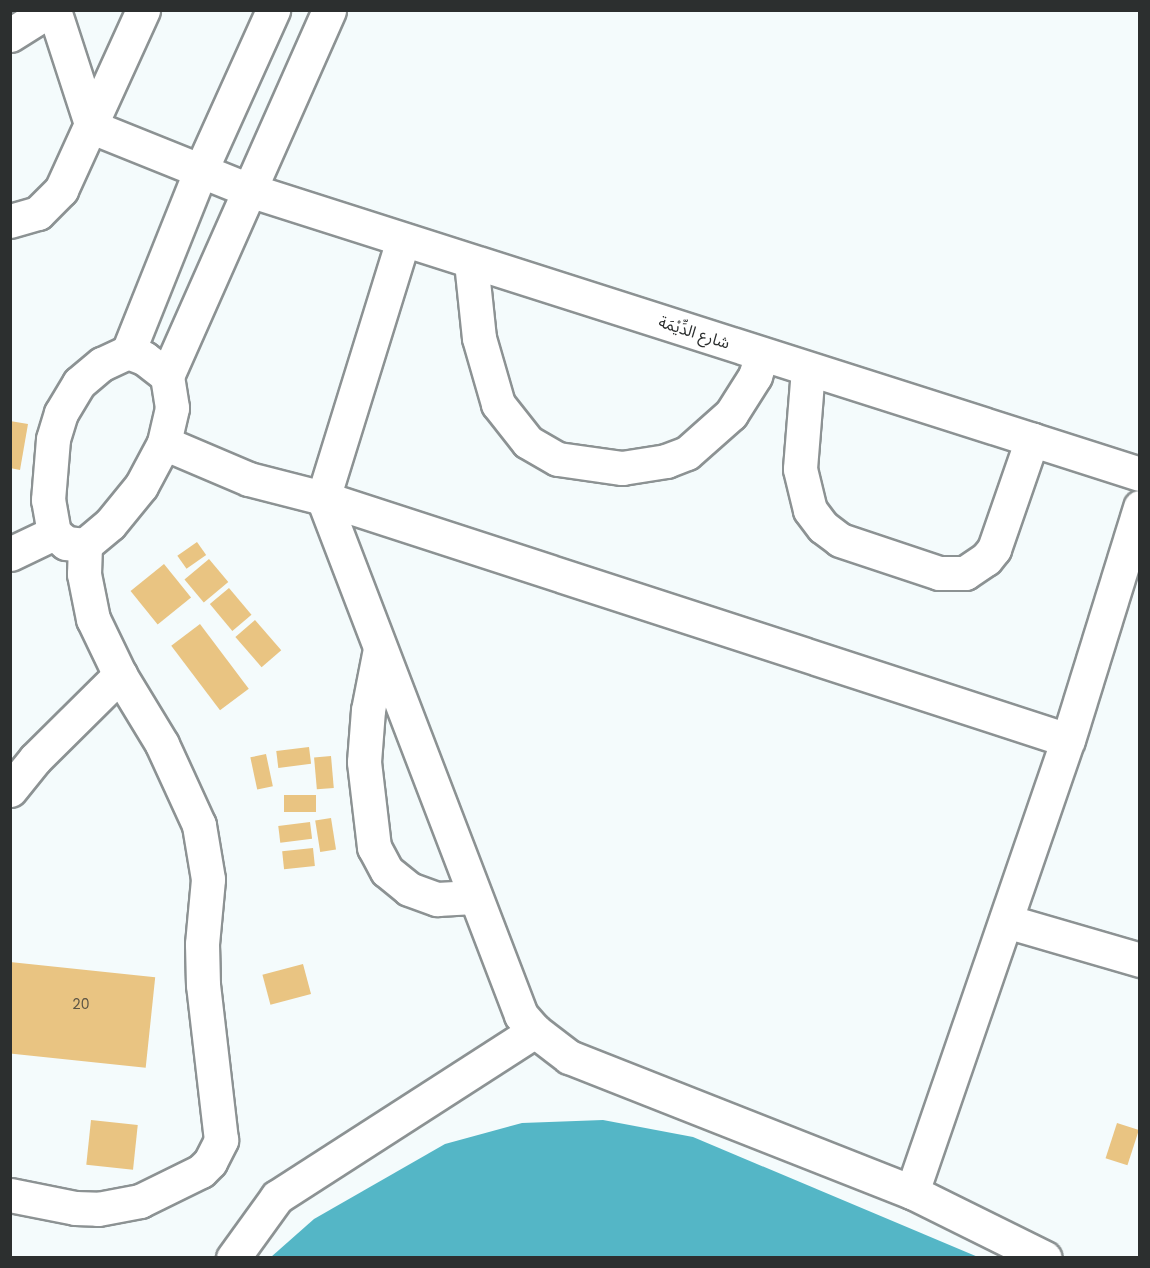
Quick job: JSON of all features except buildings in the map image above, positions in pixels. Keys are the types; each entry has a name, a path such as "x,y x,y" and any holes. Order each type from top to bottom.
{"lane":[{"path":"10,35 52,10 92,127"},
{"path":"10,221 38,213 51,203 92,127 143,10"},
{"path":"273,10 200,172 128,352 102,364 79,383 61,413 50,463 48,501 54,533 66,543 85,545 110,524 141,486 164,443 172,408 167,376 328,10"},
{"name":"شارع الدِّيْمَة","path":"92,127 249,190 1140,474"},
{"path":"404,240 323,498 511,995 535,1031 560,1051 588,1066 912,1192 1045,1257"},
{"path":"471,262 479,338 498,404 528,442 558,459 622,468 666,461 687,453 731,414 754,375 762,354"},
{"path":"128,352 144,358 167,376"},
{"path":"808,369 800,469 810,510 823,527 840,540 939,573 965,573 986,559 994,549 1032,440"},
{"path":"164,443 249,479 323,498 1068,740"},
{"path":"912,1192 1068,740 1140,507"},
{"path":"10,554 54,533"},
{"path":"10,1196 75,1208 98,1209 140,1201 201,1171 210,1162 221,1140 203,985 202,944 208,879 199,825 162,744 120,675 93,619 87,596 85,545"},
{"path":"380,649 368,710 364,762 374,847 387,871 408,889 437,899 474,897"},
{"path":"10,790 35,759 120,675"},
{"path":"1006,921 1140,960"},
{"path":"233,1257 277,1197 535,1031"}],"water":[{"path":"603,1120 693,1137 978,1257 271,1257 314,1219 445,1144 522,1123"}]}
